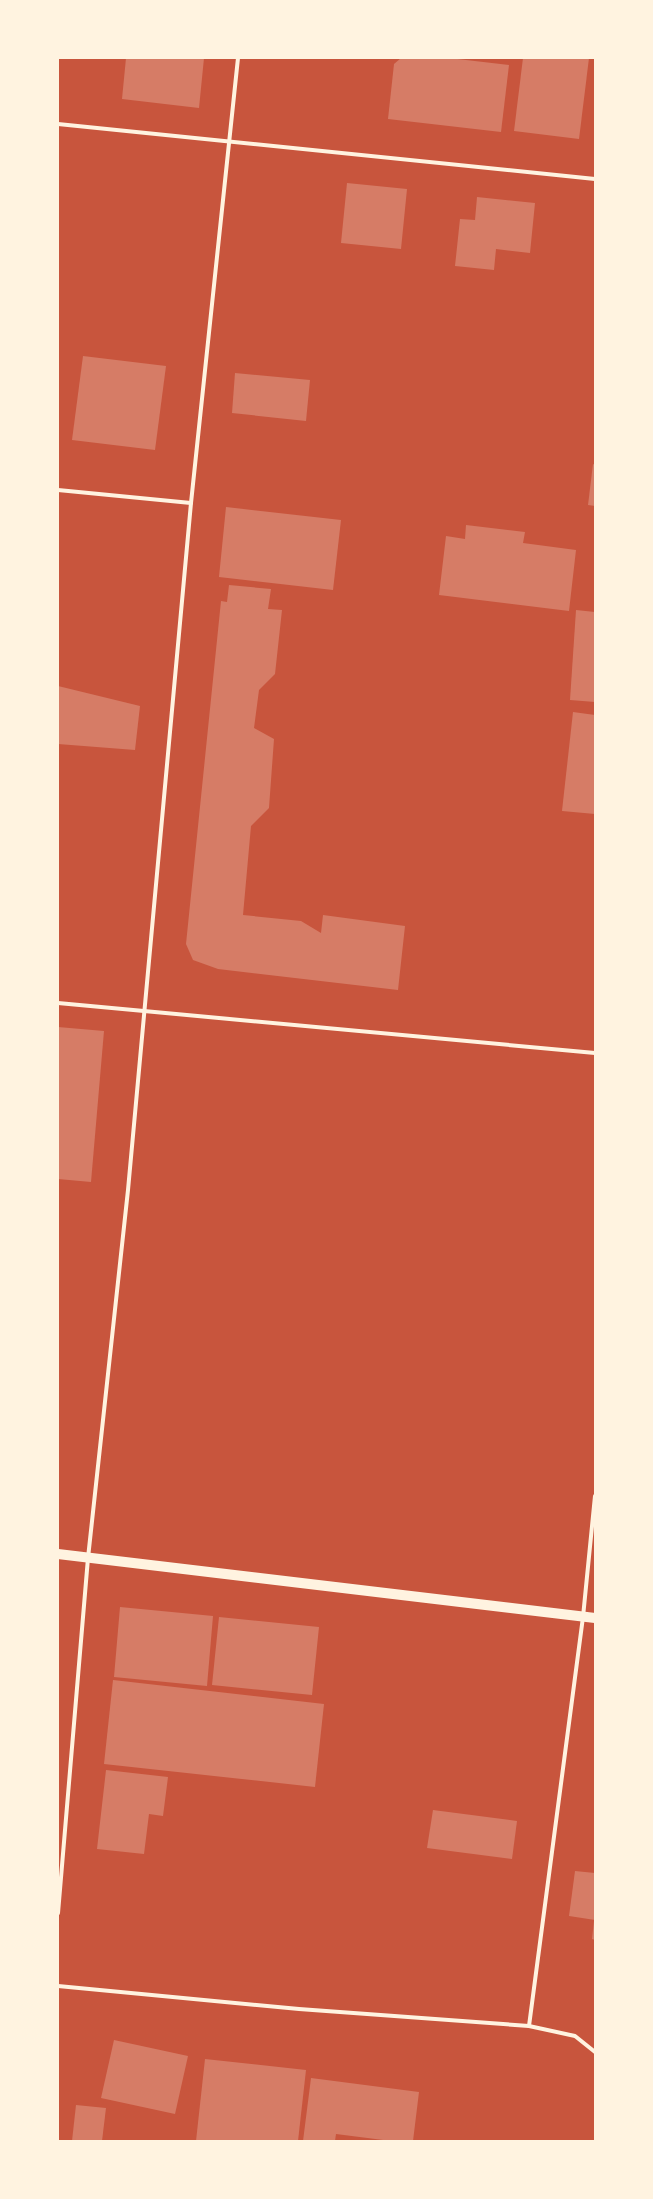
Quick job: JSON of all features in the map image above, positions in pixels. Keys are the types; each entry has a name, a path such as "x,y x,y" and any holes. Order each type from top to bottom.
{"main road":[{"path":"58,1554 595,1618"}],"street":[{"path":"58,1913 88,1558 144,1011 191,503 238,58"},
{"path":"58,124 595,179"},
{"path":"58,490 191,503"},
{"path":"58,1004 595,1053"},
{"path":"529,2026 583,1617 595,1496"},
{"path":"58,1986 299,2009 529,2026 575,2036 595,2052"}],"building":[{"path":"126,58 204,58 199,108 122,99"},
{"path":"401,58 449,58 509,65 501,132 388,119 394,64"},
{"path":"523,58 589,58 579,139 514,131"},
{"path":"347,183 407,189 401,249 341,243"},
{"path":"477,197 535,203 530,253 496,249 494,270 455,266 460,219 475,220"},
{"path":"83,356 166,366 155,450 72,440"},
{"path":"235,373 310,380 306,421 232,413"},
{"path":"593,464 595,465 595,506 588,505"},
{"path":"226,507 341,520 333,590 219,577"},
{"path":"466,525 525,532 523,543 576,550 569,611 439,595 446,536 465,539"},
{"path":"229,585 271,589 268,609 282,610 275,674 259,690 254,728 274,739 269,808 251,826 243,915 301,921 321,933 323,915 405,926 398,990 218,969 193,960 186,944 221,601 227,602"},
{"path":"576,610 595,612 595,702 570,700"},
{"path":"58,686 140,706 135,750 58,744"},
{"path":"573,712 595,715 595,814 562,811"},
{"path":"58,1027 104,1031 91,1182 58,1179"},
{"path":"120,1607 213,1616 207,1686 114,1677"},
{"path":"219,1617 319,1627 312,1695 212,1685"},
{"path":"113,1680 324,1704 315,1787 104,1764"},
{"path":"106,1770 168,1777 163,1816 149,1814 144,1854 97,1849"},
{"path":"433,1810 517,1821 512,1859 427,1848"},
{"path":"575,1871 595,1873 595,1920 569,1916"},
{"path":"595,1921 595,1940 592,1939"},
{"path":"114,2040 188,2056 175,2114 101,2098"},
{"path":"205,2059 306,2070 298,2141 196,2141"},
{"path":"311,2078 419,2092 413,2141 391,2141 336,2134 335,2141 303,2141"},
{"path":"76,2105 106,2108 102,2141 72,2141"}]}
